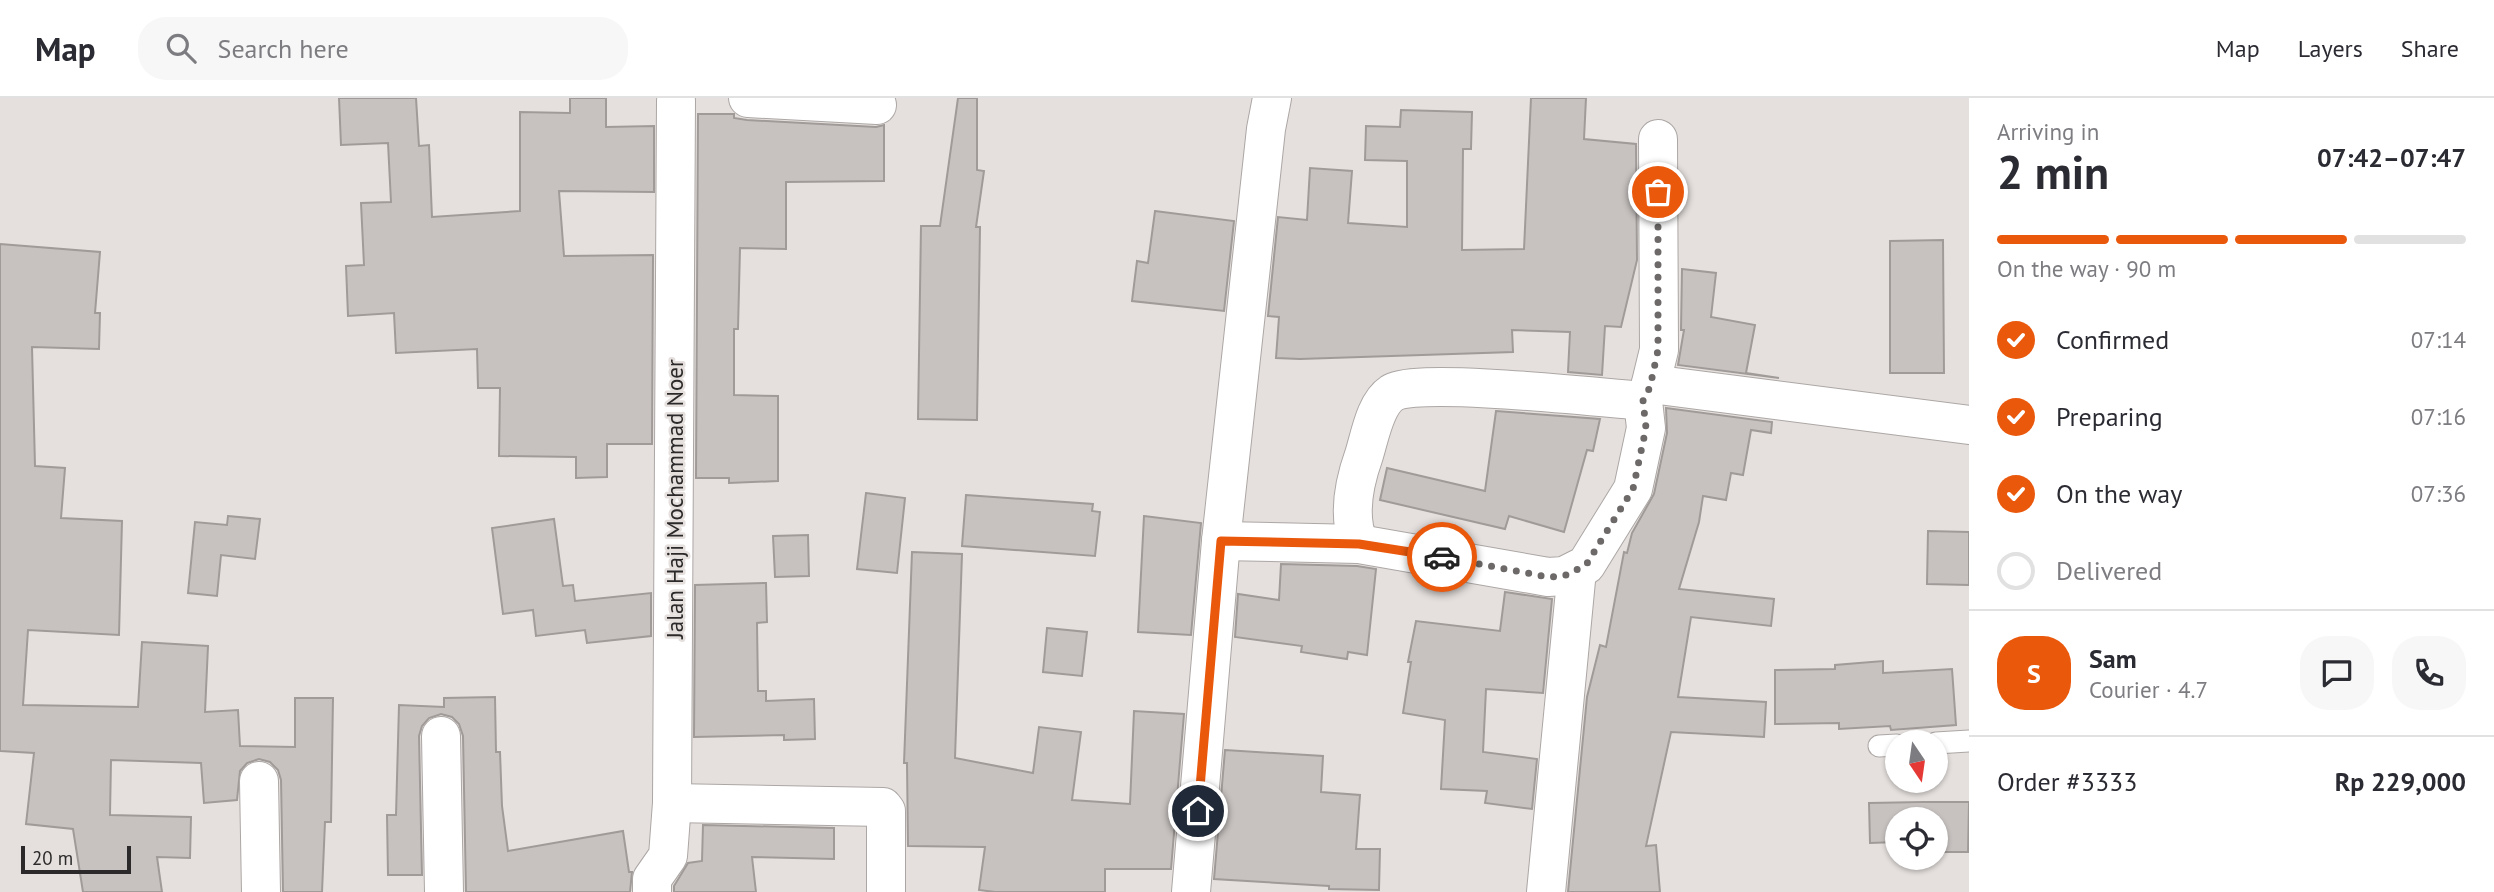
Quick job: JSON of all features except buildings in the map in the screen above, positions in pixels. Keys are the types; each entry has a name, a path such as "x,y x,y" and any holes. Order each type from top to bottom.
{"street":[{"path":"748,98 877,105"},
{"path":"1191,892 1221,541 1264,143 1272,98"},
{"name":"Jalan Haji Mochammad Noer","path":"652,892 652,879 668,856 671,803 677,99"},
{"path":"1221,541 1359,544 1548,577 1564,576 1586,565 1633,489 1646,428 1647,392 1658,350 1658,139"},
{"path":"1359,544 1352,528 1351,512 1359,468 1382,404 1393,391 1406,388 1647,392 1969,425"},
{"path":"1546,892 1577,570"},
{"path":"441,736 444,892"},
{"path":"259,781 261,892"},
{"path":"671,803 883,807 886,811 886,892"}],"lane":[{"path":"1948,742 1969,741"}],"way so far":[{"path":"1442,557 1548,577 1564,576 1577,570 1586,565 1595,554 1633,489 1646,428 1643,401 1650,387 1658,350 1658,192"}],"route":[{"path":"1198,811 1221,541 1359,544 1442,557"}]}
